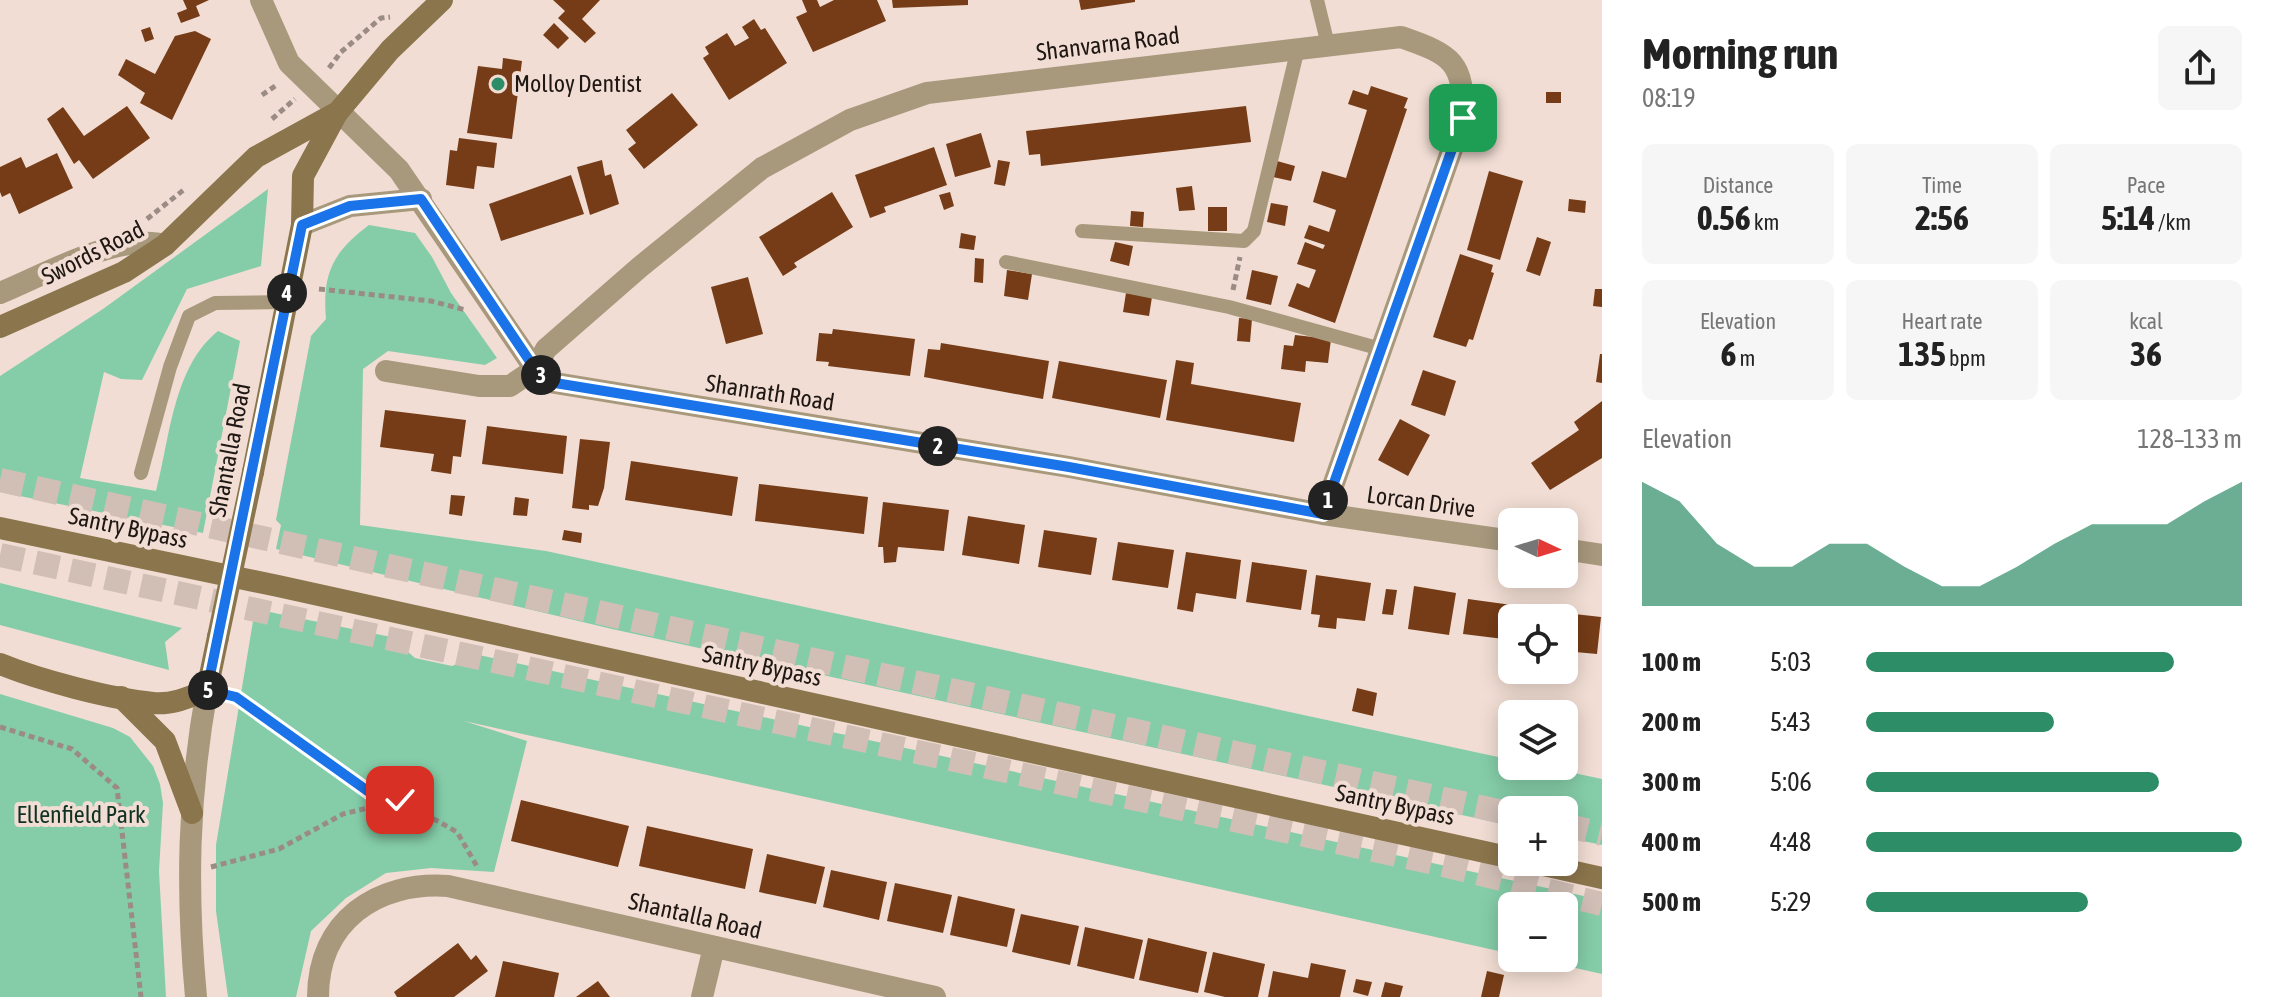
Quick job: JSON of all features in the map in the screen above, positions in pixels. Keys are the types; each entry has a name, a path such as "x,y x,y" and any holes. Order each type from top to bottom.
{"main road":[{"name":"Swords Road","path":"0,327 124,272 165,245 256,157 338,112 390,50 442,0"},
{"name":"Shantalla Road","path":"207,690 302,225 303,176 338,112"},
{"name":"Santry Bypass","path":"0,528 337,599 1498,855"},
{"path":"0,664 154,703 180,701 207,690"},
{"path":"120,696 165,741 192,813"},
{"path":"1578,873 1602,878"}],"street":[{"name":"Shanrath Road","path":"261,0 289,63 399,170 535,369 549,382 580,390 1069,467 1323,514"},
{"name":"Shanvarna Road","path":"386,371 479,386 510,386 535,369 546,349 762,168 850,120 927,93 1401,37 1433,48 1455,65 1463,84 1463,118 1323,514"},
{"path":"302,225 350,206 421,199"},
{"name":"Swords Road","path":"0,293 120,247 138,242 165,245"},
{"name":"Lorcan Drive","path":"1323,514 1498,539"},
{"path":"1578,551 1602,555"},
{"name":"Shantalla Road","path":"196,997 188,913 193,767 207,690"},
{"name":"Shantalla Road","path":"318,997 323,956 348,918 398,888 422,884 486,895 935,997"},
{"path":"702,997 714,947"}],"lane":[{"path":"1317,0 1328,45"},
{"path":"1082,231 1244,241 1254,231 1298,48"},
{"path":"1006,262 1229,307 1381,349"},
{"path":"141,473 170,367 189,316 215,303 285,302"}],"path":[{"path":"338,59 341,52 381,18 390,17"},
{"path":"262,95 285,79"},
{"path":"1229,307 1244,241"},
{"path":"319,289 431,301 475,313"},
{"path":"207,690 236,697 383,802"},
{"path":"0,727 72,749 117,788 141,997"},
{"path":"190,866 217,868 279,849 343,814 400,800 457,832 480,870 486,895"}],"green space":[{"path":"268,189 261,266 187,289 142,380 121,379 104,372 80,478 156,491 182,383 203,346 218,331 240,341 203,533 0,492 0,376 103,309"},
{"path":"369,225 415,233 451,293 497,358 485,365 388,351 363,369 360,525 546,551 1498,757 1498,780 1578,780 1578,774 1602,779 1602,845 1578,840 1578,796 1498,796 1498,823 612,629 276,549 281,525 276,520 311,336 326,319 326,289 332,265"},
{"path":"0,583 182,628 165,642 169,670 0,625"},
{"path":"255,609 391,637 415,658 452,666 479,655 1565,892 1498,892 1498,951 464,721 527,741 494,872 431,868 386,873 346,898 311,931 296,997 228,997 216,911 216,845"},
{"name":"Ellenfield Park","path":"0,694 113,728 130,737 153,766 163,803 159,871 166,997 0,997"},
{"path":"1578,895 1602,900 1602,974 1578,969"}],"building":[{"path":"183,0 209,0 196,6 200,16 181,23 177,13 187,9"},
{"path":"553,0 600,0 582,19 596,33 585,43 558,18 565,11"},
{"path":"802,0 817,0 820,7 834,0 877,0 886,21 813,52 796,17 807,12"},
{"path":"892,0 968,0 968,5 893,8"},
{"path":"1079,0 1135,0 1135,2 1081,10"},
{"path":"754,19 761,30 765,28 787,63 729,100 703,58 709,54 705,47 727,33 735,46 749,38 742,27"},
{"path":"554,23 569,38 558,49 543,35"},
{"path":"150,27 154,39 145,42 141,30"},
{"path":"195,31 211,39 172,120 140,103 145,93 118,75 126,59 155,74 175,36"},
{"path":"503,58 522,61 512,139 467,133 478,66 502,69"},
{"path":"1371,86 1408,98 1404,108 1407,109 1335,323 1288,306 1297,283 1309,288 1316,270 1297,264 1305,242 1323,249 1325,245 1304,238 1309,225 1329,232 1336,210 1313,202 1322,171 1346,178 1367,110 1348,104 1353,90 1368,95"},
{"path":"1546,92 1561,92 1561,103 1546,103"},
{"path":"672,93 698,125 644,169 628,149 636,143 626,130"},
{"path":"127,106 150,138 93,179 79,160 74,164 47,119 63,107 84,136"},
{"path":"1246,106 1251,142 1041,166 1040,154 1029,155 1026,131"},
{"path":"981,133 991,167 955,177 946,144"},
{"path":"459,138 497,143 494,168 477,166 474,189 446,185 450,150 457,151"},
{"path":"934,147 947,185 884,207 886,212 870,218 855,175"},
{"path":"57,153 73,188 19,214 10,193 2,197 0,167 21,157 26,168"},
{"path":"602,160 605,176 611,174 619,204 590,215 577,167"},
{"path":"998,160 1010,162 1005,186 994,184"},
{"path":"1277,161 1295,166 1291,181 1273,177"},
{"path":"1489,171 1523,181 1500,260 1467,250"},
{"path":"571,175 584,214 501,241 489,204"},
{"path":"1192,186 1195,210 1179,211 1176,188"},
{"path":"832,192 853,227 794,263 797,267 783,276 759,237"},
{"path":"950,192 954,206 944,210 939,195"},
{"path":"1569,199 1586,201 1585,213 1568,211"},
{"path":"1271,203 1288,206 1285,226 1267,222"},
{"path":"1208,207 1227,207 1227,231 1208,231"},
{"path":"1131,211 1144,212 1143,227 1130,226"},
{"path":"961,233 976,236 974,250 959,248"},
{"path":"1537,237 1551,242 1540,276 1526,271"},
{"path":"1115,242 1133,246 1129,266 1110,261"},
{"path":"1460,254 1493,265 1491,272 1494,273 1473,340 1469,339 1466,347 1433,337"},
{"path":"975,258 984,259 983,283 974,282"},
{"path":"1007,270 1032,274 1028,300 1004,296"},
{"path":"1252,270 1278,276 1271,305 1246,299"},
{"path":"748,277 763,334 726,344 711,287"},
{"path":"1595,289 1602,289 1602,307 1593,306"},
{"path":"1126,293 1152,297 1149,316 1123,312"},
{"path":"1239,318 1252,319 1250,342 1237,341"},
{"path":"833,329 915,339 910,376 828,366 829,362 816,361 819,333 832,334"},
{"path":"1295,335 1331,339 1328,363 1306,361 1305,372 1281,369 1284,345 1293,346"},
{"path":"941,343 1049,361 1043,399 924,377 928,349 940,350"},
{"path":"1602,354 1602,383 1596,382"},
{"path":"1176,360 1194,363 1191,384 1301,403 1294,442 1166,420"},
{"path":"1059,361 1167,380 1160,418 1052,398"},
{"path":"1423,370 1456,381 1445,416 1411,405"},
{"path":"1602,401 1602,458 1550,490 1531,463 1579,430 1574,422"},
{"path":"385,410 466,420 461,457 453,456 451,474 431,471 434,454 380,447"},
{"path":"1400,419 1430,435 1408,476 1378,460"},
{"path":"487,426 567,436 563,474 482,464"},
{"path":"580,439 610,442 604,488 598,506 589,505 589,510 572,508"},
{"path":"631,461 738,477 732,516 625,500"},
{"path":"759,484 868,497 864,534 755,521"},
{"path":"451,495 465,496 462,516 449,514"},
{"path":"515,497 529,499 527,516 513,515"},
{"path":"883,502 949,510 944,551 898,547 896,562 884,563 883,547 878,547"},
{"path":"968,516 1025,525 1019,564 962,555"},
{"path":"564,530 582,533 581,543 562,540"},
{"path":"1044,530 1097,538 1091,575 1038,567"},
{"path":"1118,542 1174,550 1168,588 1112,580"},
{"path":"1186,552 1241,560 1236,599 1196,593 1193,612 1177,609"},
{"path":"1252,562 1307,570 1301,610 1246,602"},
{"path":"1316,575 1371,583 1365,621 1337,618 1336,629 1318,627 1320,615 1311,614"},
{"path":"1414,586 1456,593 1449,635 1408,629"},
{"path":"1386,589 1397,590 1393,615 1382,614"},
{"path":"1468,599 1504,604 1498,604 1498,638 1463,634"},
{"path":"1578,614 1601,617 1597,654 1578,652"},
{"path":"1357,688 1377,693 1373,716 1352,711"},
{"path":"521,800 629,826 618,867 511,841"},
{"path":"647,826 753,849 745,889 639,866"},
{"path":"767,854 825,867 816,904 759,892"},
{"path":"831,870 887,882 879,920 823,907"},
{"path":"895,883 952,895 943,933 887,921"},
{"path":"958,896 1015,909 1007,947 950,935"},
{"path":"1021,914 1079,926 1070,965 1012,952"},
{"path":"1085,927 1143,940 1134,979 1077,966"},
{"path":"1148,938 1207,952 1198,993 1139,980"},
{"path":"458,943 471,960 476,955 488,971 454,997 397,997 394,992"},
{"path":"1213,952 1265,964 1258,997 1225,997 1204,992"},
{"path":"503,961 559,973 554,997 495,997"},
{"path":"1311,963 1346,970 1340,997 1268,997 1273,971 1308,978"},
{"path":"1487,971 1504,975 1499,997 1481,997"},
{"path":"1356,979 1372,982 1368,996 1353,992"},
{"path":"598,981 610,997 576,997"},
{"path":"1385,982 1403,986 1400,997 1381,997"}],"tunnel":[{"path":"0,480 1498,811"},
{"path":"0,555 1444,865 1602,904"},
{"path":"1578,828 1602,834"}],"place":[{"name":"Molloy Dentist","path":"498,84"}],"route":[{"path":"400,800 383,802 236,697 207,690 302,225 350,206 421,199 535,369 549,382 580,390 1069,467 1323,514 1463,118"}]}
